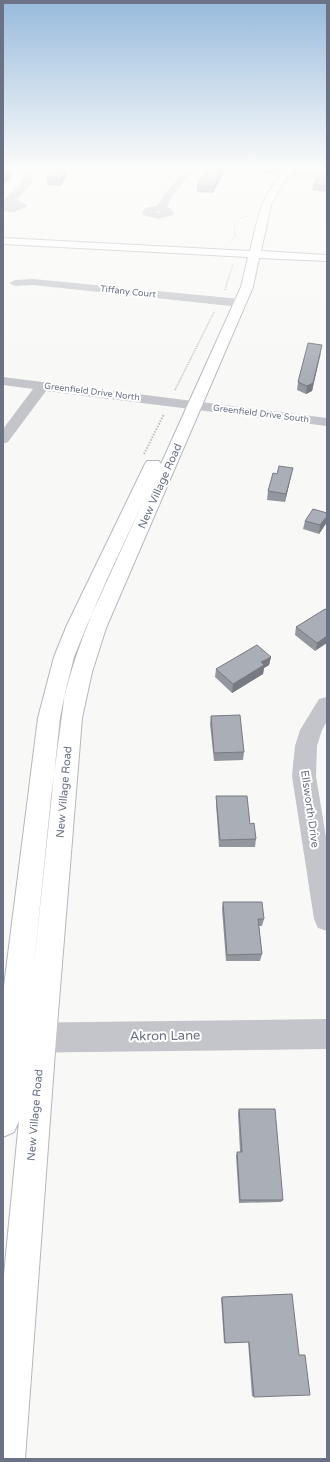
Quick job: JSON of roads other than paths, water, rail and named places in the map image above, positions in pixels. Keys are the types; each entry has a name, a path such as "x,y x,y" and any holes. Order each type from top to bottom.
{"main road":[{"path":"7,238 210,249 234,245 248,250"},
{"name":"New Village Road","path":"3,1121 19,1038 75,695 84,660 189,404 235,303 250,238"},
{"name":"New Village Road","path":"248,250 259,238"},
{"path":"261,238 264,245 271,249 302,256"},
{"path":"3,241 248,250 327,258"},
{"name":"New Village Road","path":"6,1459 19,1038 39,797 49,718 64,657 77,625 189,404"}],"street":[{"name":"Tiffany Court","path":"8,283 33,282 235,303"},
{"name":"Greenfield Drive North","path":"3,381 189,404"},
{"path":"3,439 42,386"},
{"name":"Greenfield Drive South","path":"189,404 327,422"},
{"name":"Ellsworth Drive","path":"327,705 314,721 308,736 304,756 304,776 327,919"},
{"name":"Akron Lane","path":"19,1038 327,1034"}]}
